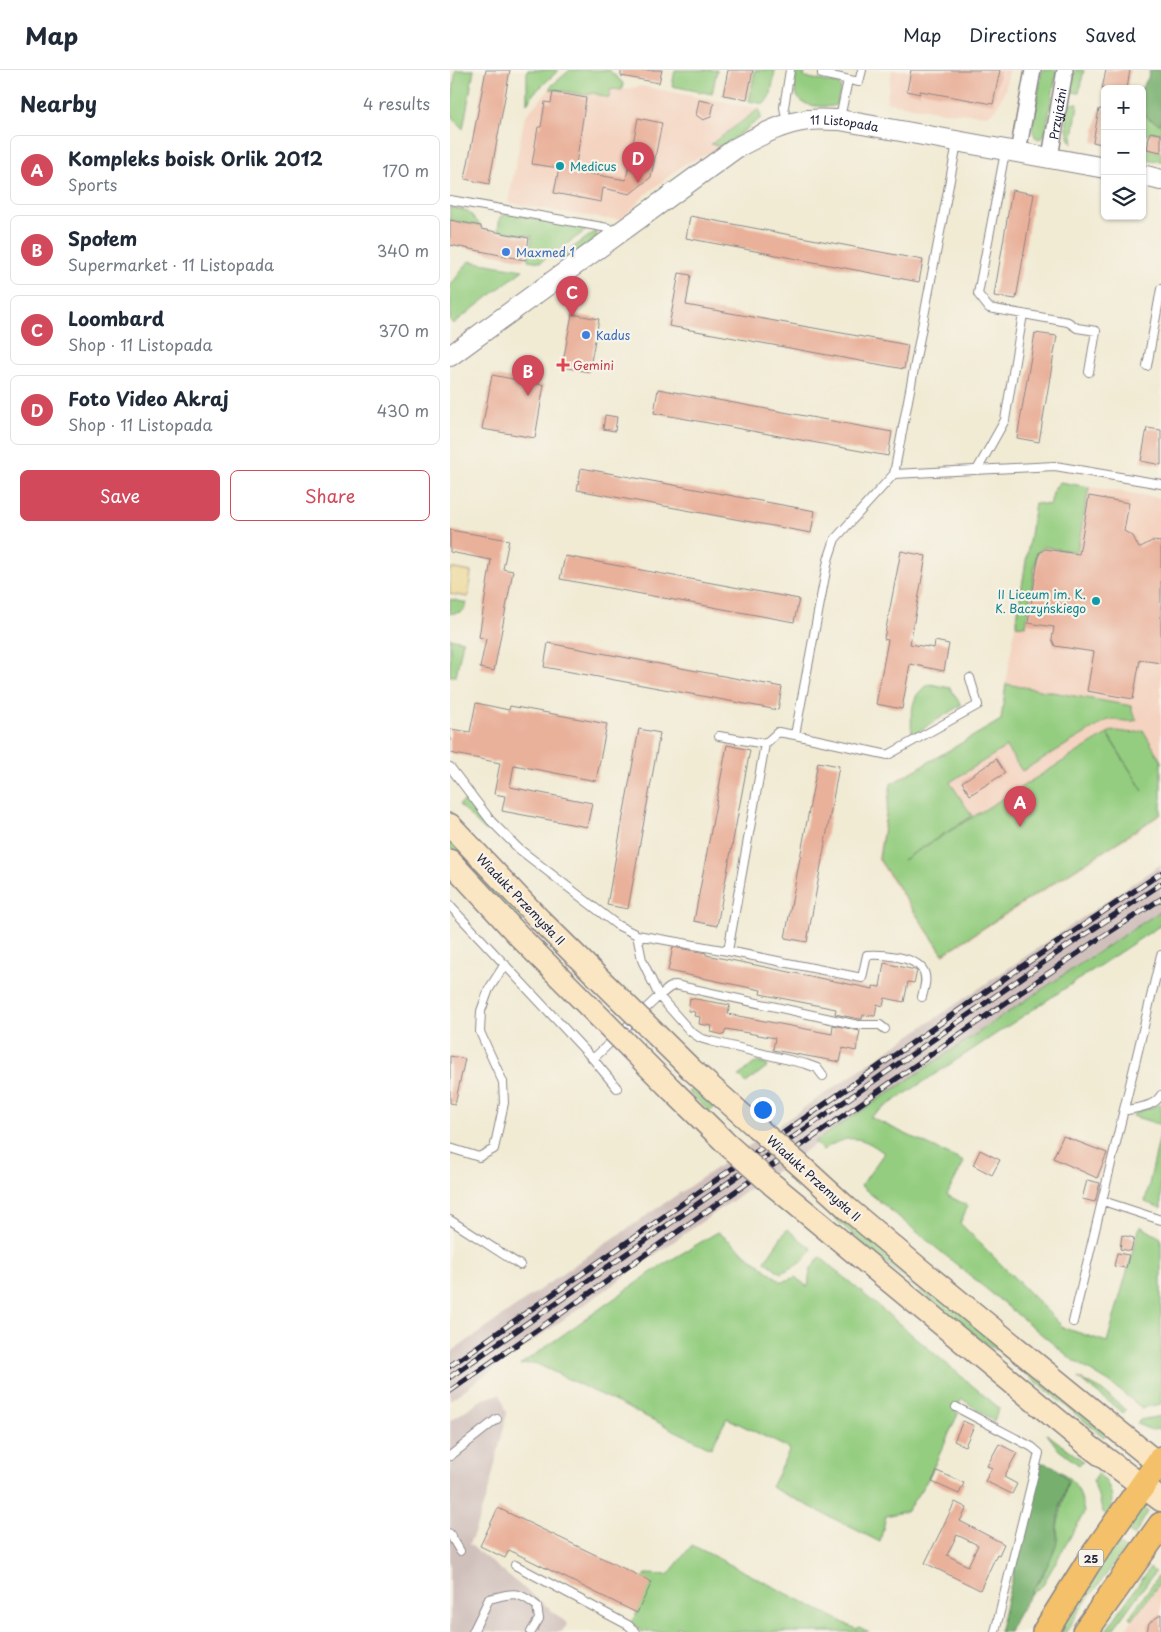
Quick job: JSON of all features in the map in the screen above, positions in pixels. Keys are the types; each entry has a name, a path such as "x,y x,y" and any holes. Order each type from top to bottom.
{"main road":[{"name":"Wiadukt Przemysła II","path":"450,825 540,920 691,1069 847,1208 917,1267 1160,1463"},
{"name":"Wiadukt Przemysła II","path":"450,861 521,938 729,1146 773,1185 1089,1446 1151,1493"},
{"name":"25","path":"1046,1632 1088,1563 1151,1493 1160,1463"},
{"path":"1084,1632 1161,1525"}],"street":[{"path":"1012,151 1033,70"},
{"name":"Przyjaźni","path":"1050,158 1065,70"},
{"name":"11 Listopada","path":"450,356 611,232 736,148 762,134 787,124 808,120 840,120 1101,167"},
{"path":"1146,176 1161,180"}],"lane":[{"path":"787,124 784,107 790,70"},
{"path":"822,70 822,74 859,82 862,70"},
{"path":"840,120 848,80"},
{"path":"795,735 828,560 835,539 894,474 957,141"},
{"path":"1012,151 978,294 989,308 1068,322 1077,328 1096,331 1089,372"},
{"path":"450,200 611,232"},
{"path":"1147,366 1161,289"},
{"path":"977,470 1005,420 1023,314"},
{"path":"894,474 1055,466 1161,484"},
{"path":"728,951 765,744 778,732 888,755 978,705 970,678"},
{"path":"719,736 765,744"},
{"path":"450,768 491,821 519,849 617,925 637,935 862,978 867,954 884,954 915,962 924,971 926,981 922,997"},
{"path":"450,906 593,1059 617,1088"},
{"path":"637,935 642,960 659,996 690,1031 700,1038 806,1064 817,1068 823,1076"},
{"path":"1073,1322 1161,955"},
{"path":"450,1148 479,1157 494,1149 504,1103 503,1082 480,1032 480,1011 489,989 505,964"},
{"path":"593,1059 659,996 675,985 858,1025 880,1025 885,1029"},
{"path":"1124,1111 1157,1102 1161,1095"},
{"path":"1103,1201 1161,1220"},
{"path":"450,1220 520,1265"},
{"path":"956,1407 1032,1447 1039,1454 995,1632"},
{"path":"450,1456 497,1419"},
{"path":"450,1534 460,1551"},
{"path":"515,1565 628,1625 636,1632"},
{"path":"473,1632 489,1599 512,1593 525,1596 537,1606 539,1619 531,1632"}],"shaded area":[{"path":"892,70 1009,70 1005,91 996,109 988,115 942,112 886,102"},
{"path":"641,86 759,109 712,144 722,147 683,165 645,195 622,219 606,219 508,203 525,116 550,89 586,95 593,93 609,97 611,88 622,90"},
{"path":"1058,482 1161,498 1161,816 943,956 877,860 890,783 1000,720 1035,502 1050,504 1053,489"},
{"path":"1161,864 1161,911 1092,955 697,1225 450,1400 450,1353 583,1259"},
{"path":"500,1394 507,1413 489,1489 469,1544 568,1624 561,1632 450,1632 450,1421 481,1400"},
{"path":"1161,1581 1161,1632 1123,1632 1133,1619"}],"green space":[{"path":"456,70 474,70 463,129 452,117 450,111"},
{"path":"527,70 559,70 534,93 527,103"},
{"path":"570,70 609,70 623,83 622,90 611,89 609,98 593,93 586,95 550,89"},
{"path":"675,70 717,70 712,94 672,86"},
{"path":"755,70 775,70 771,94 764,104 749,101"},
{"path":"797,70 805,70 804,77 839,84 841,89 836,105 829,107 816,106 802,102 795,89"},
{"path":"1042,70 1057,70 1046,131 1043,137 1039,139 1035,137 1032,128"},
{"path":"1075,70 1084,70 1079,93 1071,92"},
{"path":"1150,70 1161,70 1161,125 1146,116 1146,85 1144,85"},
{"path":"1069,103 1078,104 1072,143 1067,129"},
{"path":"759,109 761,118 722,147 711,144"},
{"path":"1146,116 1161,125 1161,134 1151,132 1150,135 1146,134"},
{"path":"1146,147 1148,149 1161,152 1161,162 1146,159"},
{"path":"450,207 468,211 481,226 450,220"},
{"path":"507,213 588,229 541,262 528,260 532,236 498,230 500,217"},
{"path":"596,231 596,238 566,261 562,255"},
{"path":"469,261 523,270 453,324 450,320 450,286"},
{"path":"1060,482 1089,487 1077,552 1044,547 1037,553 1026,626 1016,625 1035,503 1050,505 1054,489"},
{"path":"450,599 467,603 464,610 450,614"},
{"path":"450,638 463,641 456,676 450,676"},
{"path":"930,684 950,688 961,705 916,733 912,732 911,723 915,698 924,687"},
{"path":"1006,684 1132,706 1132,712 1137,720 1108,720 1022,771 1006,747 950,782 972,816 903,860 1107,734 1143,791 1107,733 1111,731 1133,733 1143,730 1161,761 1161,814 943,954 879,859 891,784 1001,720"},
{"path":"468,798 489,828 485,831 459,805"},
{"path":"450,836 527,917 519,924 450,847"},
{"path":"1161,911 1161,925 870,1117 964,1162 947,1195 968,1206 960,1223 1064,1328 1107,1342 1140,1226 1161,1238 1161,1404 1142,1408 1109,1382 1074,1361 861,1186 884,1153 861,1140 847,1139 839,1141 823,1150 814,1142"},
{"path":"757,1061 768,1066 746,1083 739,1076"},
{"path":"693,1088 714,1108 710,1112 688,1092"},
{"path":"1161,1104 1161,1125 1133,1116 1135,1113"},
{"path":"1161,1131 1161,1208 1145,1202"},
{"path":"833,1205 1107,1432 1104,1437 997,1350 964,1330 870,1250 827,1211"},
{"path":"787,1229 812,1249 801,1263 781,1273 765,1261"},
{"path":"718,1232 782,1282 795,1277 808,1287 810,1270 820,1257 999,1408 994,1421 962,1399 955,1410 958,1414 928,1479 907,1511 886,1516 880,1542 771,1487 790,1449 727,1418 711,1448 535,1363 520,1365 659,1267"},
{"path":"1078,1378 1100,1389 1126,1410 1123,1413"},
{"path":"1161,1416 1161,1429 1151,1430 1137,1424 1140,1420"},
{"path":"1047,1434 1083,1461 1079,1465 1059,1450"},
{"path":"1041,1463 1053,1466 1068,1481 1061,1503 1056,1545 1045,1570 1009,1632 999,1632"},
{"path":"1060,1471 1078,1489 1084,1513 1042,1586 1026,1598 1043,1576 1058,1538 1057,1527 1068,1481"},
{"path":"1098,1473 1106,1482 1111,1492 1112,1503 1108,1516 1103,1512 1093,1480"},
{"path":"1141,1508 1145,1508 1148,1512 1134,1536 1123,1527"},
{"path":"1112,1540 1125,1549 1079,1611 1066,1632 1056,1632"},
{"path":"692,1545 856,1629 859,1627 869,1632 699,1632 677,1627 675,1632 642,1632 631,1622 637,1613 643,1578 646,1574 668,1575"},
{"path":"1150,1568 1155,1572 1111,1632 1105,1632"},
{"path":"1161,1572 1161,1581 1133,1619 1129,1617"}],"sand":[{"path":"450,568 471,572 468,597 450,594"}],"building":[{"path":"486,70 510,70 489,184 465,179"},
{"path":"621,70 662,70 659,83 621,76"},
{"path":"728,70 753,70 747,99 723,95"},
{"path":"911,70 1000,70 993,104 920,91 920,94 907,91"},
{"path":"1106,70 1130,70 1128,85 1103,85"},
{"path":"553,92 586,98 575,171 626,180 638,118 662,123 651,177 630,194 603,188 601,202 554,193 559,168 532,164 538,127 541,127 545,102 551,103"},
{"path":"699,100 714,103 711,117 703,120 696,115"},
{"path":"1099,109 1101,109 1101,144 1093,142"},
{"path":"1150,132 1161,134 1161,152 1147,149"},
{"path":"1012,190 1034,194 1016,299 994,296"},
{"path":"690,216 923,260 919,282 686,238"},
{"path":"450,220 481,226 481,229 529,238 525,260 450,245"},
{"path":"679,273 691,275 686,305 908,345 904,369 669,326"},
{"path":"572,314 599,319 589,372 562,367"},
{"path":"1035,333 1057,336 1039,442 1017,438"},
{"path":"492,375 544,385 535,438 482,429"},
{"path":"658,389 892,432 888,456 654,413"},
{"path":"605,415 617,417 615,431 603,429"},
{"path":"1147,428 1161,430 1161,465 1141,461"},
{"path":"581,468 815,511 811,533 577,490"},
{"name":"II Liceum im. K. K. Baczyńskiego","path":"1089,496 1129,503 1124,531 1133,536 1139,548 1152,541 1161,542 1161,663 1140,660 1133,699 1087,691 1094,652 1055,646 1052,639 1054,627 1028,623 1039,553 1045,549 1079,554"},
{"path":"450,530 509,540 503,569 513,571 494,671 480,668 486,639 479,637 491,560 450,552"},
{"path":"901,551 926,556 910,644 934,648 935,641 949,644 944,671 910,664 902,709 876,704 888,640 884,639"},
{"path":"565,556 799,599 794,622 560,579"},
{"path":"548,643 782,687 778,710 544,667"},
{"path":"476,703 509,710 510,706 607,724 596,781 514,765 510,787 592,803 587,827 502,811 505,796 494,794 500,763 450,753 450,729 470,732"},
{"path":"639,729 660,733 628,909 607,905"},
{"path":"727,745 750,750 717,926 694,921"},
{"path":"996,759 1005,773 970,795 962,782"},
{"path":"818,762 839,766 807,942 785,938"},
{"path":"673,947 873,989 873,986 880,987 884,963 917,971 914,983 908,982 904,1002 885,998 883,1006 877,1004 875,1016 863,1015 862,1019 859,1019 835,1014 836,1009 760,994 761,990 668,971"},
{"path":"690,998 730,1005 728,1014 832,1034 833,1025 860,1031 856,1051 843,1048 840,1062 773,1050 775,1038 726,1029 724,1035 711,1032 712,1026 699,1024 700,1017 694,1016 695,1012 688,1011"},
{"path":"450,1056 465,1059 455,1104 450,1103"},
{"path":"1063,1136 1107,1153 1097,1178 1053,1158"},
{"path":"980,1150 1000,1160 992,1175 973,1165"},
{"path":"1087,1180 1100,1183 1095,1202 1082,1199"},
{"path":"1122,1235 1134,1238 1131,1251 1120,1249"},
{"path":"1117,1253 1129,1255 1126,1268 1114,1266"},
{"path":"963,1421 974,1426 965,1446 954,1441"},
{"path":"999,1444 1017,1453 1004,1477 1017,1484 1012,1494 985,1481 992,1468 987,1466"},
{"path":"937,1471 964,1483 959,1494 932,1482"},
{"path":"955,1502 967,1508 960,1521 1004,1544 999,1555 997,1554 980,1590 925,1563","holes":["957,1535 978,1545 968,1566 947,1555"]},
{"path":"498,1508 652,1582 637,1613 509,1550 505,1558 480,1546"},
{"path":"1161,1614 1161,1632 1147,1632 1149,1623"}],"railway":[{"path":"450,1366 1018,969 1161,873"},
{"path":"450,1377 1057,953 1161,884"},
{"path":"450,1391 976,1023 1097,940 1161,899"}],"place":[{"name":"Medicus","path":"560,166"},
{"name":"Foto Video Akraj","path":"638,183"},
{"name":"Maxmed 1","path":"506,252"},
{"name":"Loombard","path":"572,317"},
{"name":"Kadus","path":"586,335"},
{"name":"Gemini","path":"563,365"},
{"name":"Społem","path":"528,396"},
{"name":"II Liceum im. K. K. Baczyńskiego","path":"1096,601"},
{"name":"Kompleks boisk Orlik 2012","path":"1020,827"}]}
